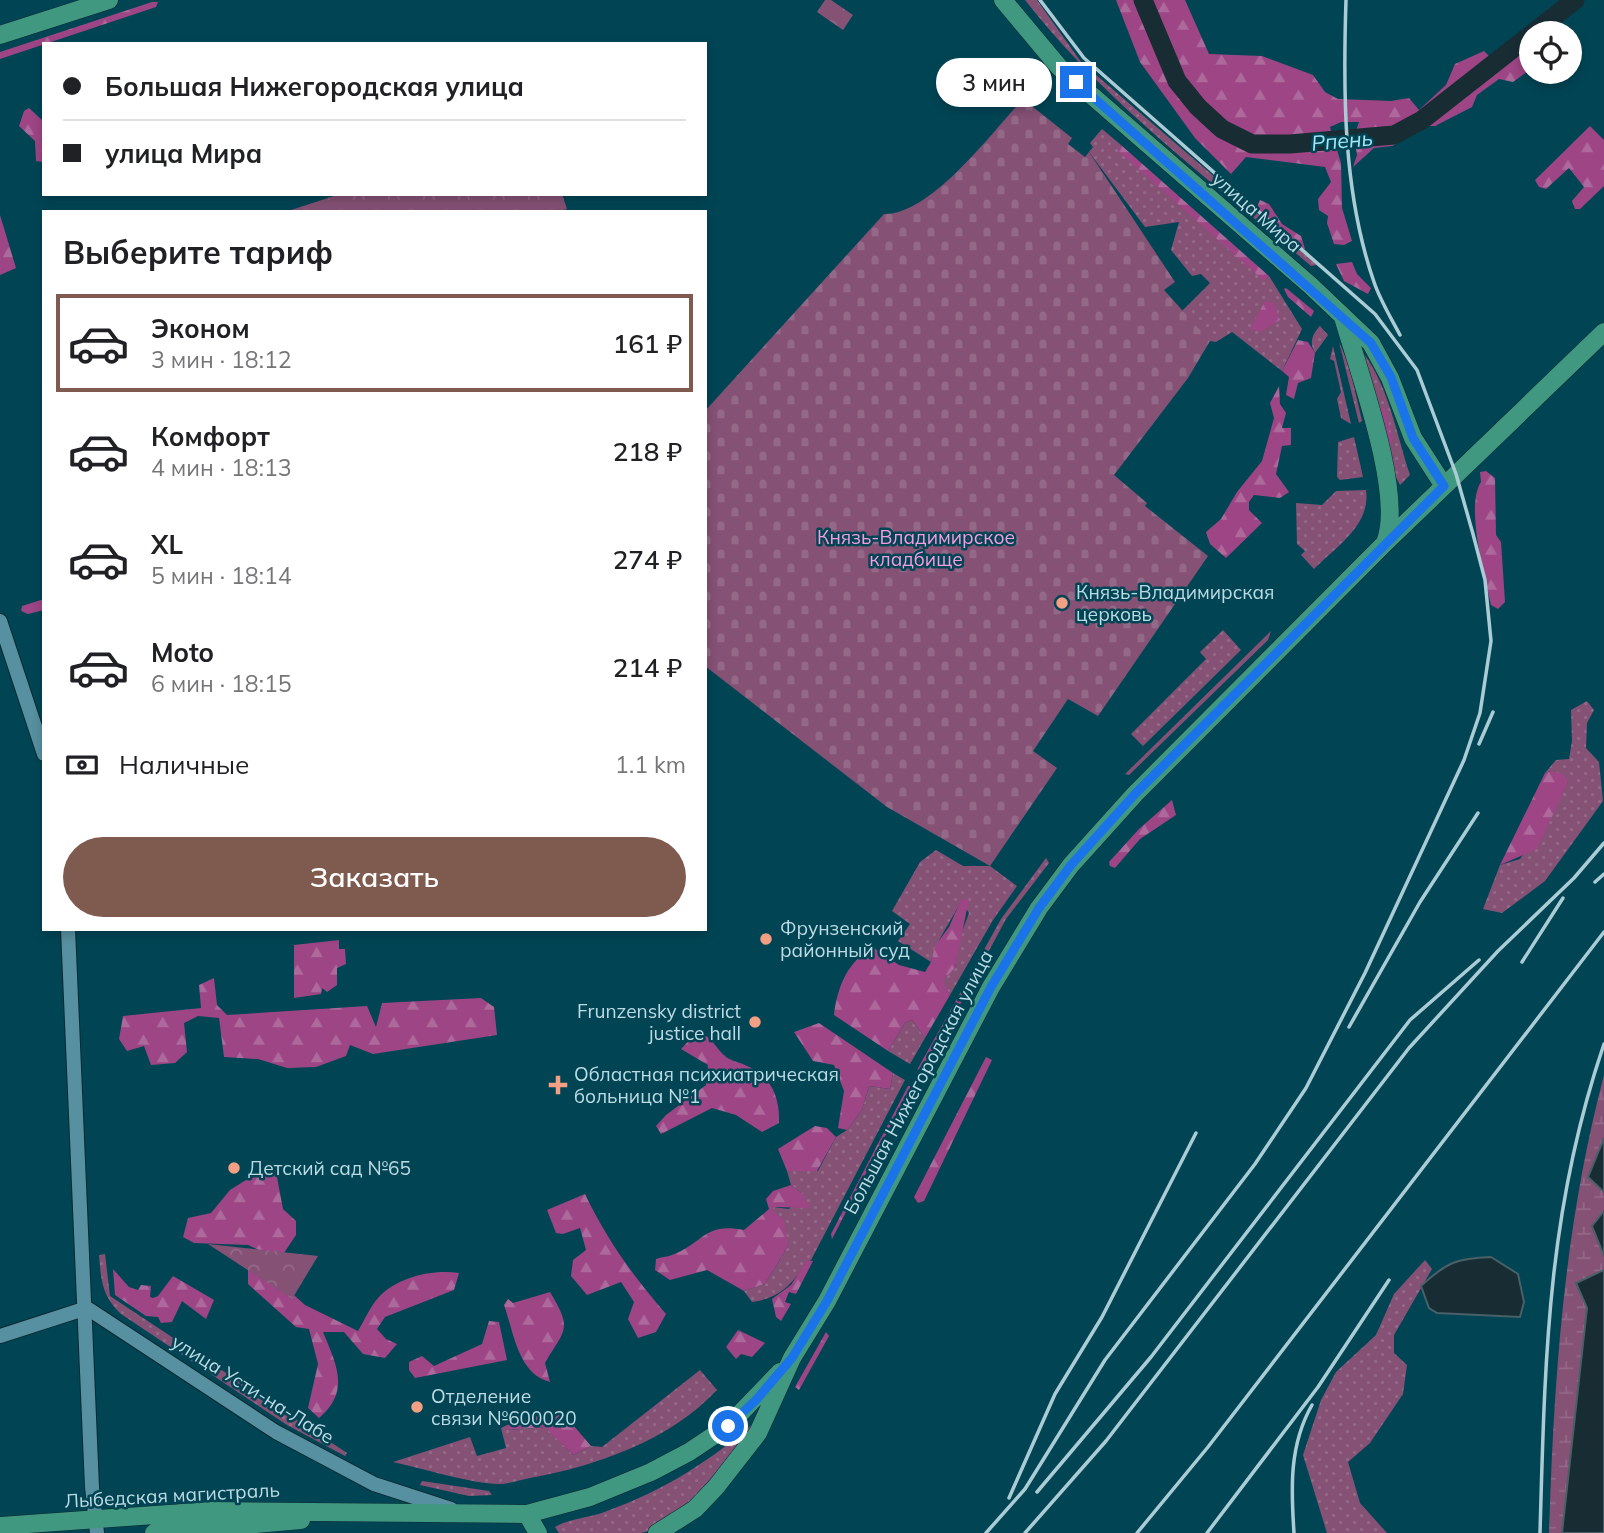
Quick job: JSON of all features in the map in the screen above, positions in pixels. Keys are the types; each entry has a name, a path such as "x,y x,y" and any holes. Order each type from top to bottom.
{"main road":[{"path":"0,35 109,0"},
{"name":"улица Мира","path":"1003,0 1059,67 1371,343 1391,377 1413,438 1444,486"},
{"path":"1342,315 1388,482 1392,523 1385,543"},
{"name":"Большая Нижегородская улица","path":"657,1533 695,1508 716,1487 758,1433 792,1358 827,1301 991,987 1039,908 1071,865 1122,808 1385,543 1604,332"},
{"path":"0,621 42,748"},
{"path":"68,931 96,1526"},
{"path":"0,1336 87,1308"},
{"name":"улица Усти-на-Лабе","path":"87,1308 298,1444 383,1488 466,1514 527,1514"},
{"name":"Большая Нижегородская улица","path":"527,1514 590,1497 651,1472 689,1452 728,1426 756,1400 792,1358"},
{"path":"671,1533 695,1508"},
{"name":"Лыбедская магистраль","path":"0,1526 96,1526 211,1511 466,1514"},
{"name":"Лыбедская магистраль","path":"155,1533 275,1523 346,1513"},
{"path":"527,1514 538,1533"}],"green space":[{"path":"825,0 831,0 853,15 843,30 817,12"},
{"path":"1025,0 1037,0 1081,62 1317,265 1311,266 1161,140 1056,38"},
{"path":"1116,0 1185,0 1209,54 1262,56 1313,75 1325,92 1338,99 1391,101 1409,98 1419,110 1446,85 1455,64 1484,51 1491,58 1479,79 1487,79 1516,52 1519,53 1519,78 1513,82 1499,79 1477,95 1472,107 1435,126 1425,126 1392,146 1374,148 1353,167 1357,155 1354,137 1359,122 1341,122 1330,127 1341,163 1342,208 1352,241 1344,245 1334,244 1327,223 1328,216 1319,210 1318,199 1331,182 1325,167 1246,157 1231,174 1195,138 1140,62"},
{"path":"158,2 156,7 51,42 42,42 42,45 0,59 0,52"},
{"name":"Князь-Владимирское кладбище","path":"1023,99 1072,138 1068,144 1085,157 1089,152 1175,282 1164,290 1210,341 1188,378 1114,475 1147,503 1145,506 1208,556 1098,716 1068,699 1033,751 1057,768 990,866 887,807 707,668 707,409 884,214 902,211 921,201 940,187 978,150"},
{"path":"29,108 42,120 42,162 36,161 35,141 19,126 24,111"},
{"path":"1590,126 1604,140 1604,186 1580,209 1575,209 1572,201 1584,187 1569,168 1546,189 1539,187 1535,180"},
{"path":"1102,129 1121,145 1119,151 1264,280 1269,276 1302,329 1282,371 1232,332 1216,342 1210,341 1181,312 1210,283 1201,274 1192,276 1171,250 1179,222 1145,227 1089,152 1093,147 1090,143"},
{"path":"1121,145 1269,276 1264,281 1118,151"},
{"path":"334,196 563,196 567,209 564,210 291,210"},
{"path":"1260,200 1269,204 1282,224 1301,236 1305,249 1298,250 1261,213 1257,207"},
{"path":"0,215 16,268 0,275"},
{"path":"1352,262 1357,274 1371,288 1368,294 1344,281 1336,264"},
{"path":"1284,289 1314,311 1311,317 1288,297"},
{"path":"1265,301 1274,303 1280,320 1260,332 1250,329"},
{"path":"1320,326 1328,335 1315,353 1312,339"},
{"path":"1298,340 1308,342 1315,353 1311,378 1298,383 1294,399 1286,395 1289,377 1282,371"},
{"path":"1339,342 1349,365 1362,421 1359,423"},
{"path":"1333,346 1351,424 1341,418 1337,399 1341,392 1334,361 1330,359"},
{"path":"1360,349 1370,362 1384,392 1410,475 1400,485 1392,470 1389,448"},
{"path":"1279,386 1280,404 1286,413 1282,428 1291,428 1291,445 1282,446 1276,474 1289,492 1280,498 1254,495 1249,502 1249,510 1262,523 1226,558 1210,544 1206,532 1221,519 1237,492 1262,461 1274,418 1270,403"},
{"path":"1375,405 1385,408 1393,441 1389,448"},
{"path":"1354,437 1363,477 1340,480 1337,477 1338,442"},
{"path":"1486,471 1495,478 1496,535 1501,542 1505,602 1498,609 1491,605 1476,524 1475,507 1481,482 1480,472"},
{"path":"1366,490 1366,503 1358,524 1314,569 1301,555 1305,551 1297,544 1296,503 1322,505 1336,491"},
{"path":"42,600 42,610 28,614 21,611 22,606"},
{"path":"1223,630 1241,650 1143,746 1131,734 1206,659 1200,652"},
{"path":"1271,631 1268,640 1129,775 1125,774"},
{"path":"1587,701 1594,710 1587,723 1586,748 1599,762 1603,801 1545,881 1502,913 1483,909 1500,865 1520,859 1568,782 1551,771 1545,773 1556,760 1569,759 1572,741 1571,710"},
{"path":"1551,771 1563,774 1568,782 1537,849 1500,865 1545,773"},
{"path":"1172,800 1176,815 1140,839 1115,868 1110,866 1109,862 1139,829"},
{"path":"936,850 963,866 990,866 1017,886 993,920 950,995 942,980 955,968 960,937 969,913 961,901 931,962 898,941 910,924 892,911 920,862"},
{"path":"1046,858 1049,863 1006,919 962,1001 959,995 1001,919"},
{"path":"969,899 955,968 943,980 950,995 925,1038 912,1020 905,1023 888,1051 834,1015 841,985 857,959 874,948 899,965 925,972 935,946 949,927 961,900"},
{"path":"339,940 339,949 345,949 346,964 337,968 337,985 327,992 322,988 321,994 294,998 294,945"},
{"path":"214,978 217,1005 227,1015 367,1006 376,1027 382,1003 481,998 494,1007 497,1035 373,1054 350,1045 346,1056 316,1067 287,1068 258,1059 224,1057 219,1018 198,1016 184,1023 187,1052 175,1063 151,1065 144,1046 127,1051 119,1039 123,1016 201,1008 199,985"},
{"path":"959,995 962,1001 928,1065 917,1070"},
{"path":"912,1020 925,1038 910,1064 888,1051 905,1023"},
{"path":"819,1023 893,1073 890,1089 869,1086 862,1110 847,1130 838,1128 844,1091 834,1065 813,1061 794,1032"},
{"path":"697,1032 710,1039 727,1058 754,1069 767,1081 776,1096 779,1123 762,1132 736,1115 712,1108 661,1134 656,1126 666,1115 706,1085 708,1065 681,1049"},
{"path":"986,1057 992,1060 924,1201 918,1203 914,1197"},
{"path":"893,1073 905,1080 811,1260 807,1261 796,1277 778,1294 752,1302 744,1291 765,1284 788,1246 771,1210 773,1207 789,1209 802,1193 791,1185 787,1171 818,1171 836,1137 847,1130 862,1110 869,1086 890,1089"},
{"path":"1604,1075 1604,1138 1588,1177 1604,1192 1604,1211 1592,1226 1604,1256 1604,1270 1576,1284 1587,1308 1562,1533 1549,1533 1563,1302 1579,1189"},
{"path":"908,1086 911,1086 832,1239 831,1234"},
{"path":"815,1126 827,1128 836,1137 817,1171 787,1171 778,1149"},
{"path":"276,1172 283,1209 296,1221 296,1235 284,1253 263,1252 248,1245 194,1243 183,1237 188,1218 211,1213 230,1190 254,1175"},
{"path":"791,1185 802,1193 810,1208 774,1207 772,1210 784,1220 788,1246 765,1284 744,1291 707,1270 670,1280 655,1270 656,1259 683,1250 712,1231 731,1228 744,1230 769,1209 766,1199 773,1191"},
{"path":"585,1194 621,1257 666,1314 656,1332 638,1338 628,1319 634,1302 621,1282 587,1295 571,1276 573,1260 586,1250 580,1228 563,1234 556,1233 547,1210"},
{"path":"208,1244 318,1256 292,1299"},
{"path":"105,1254 110,1296 347,1453 345,1456 287,1425 121,1314 110,1301 104,1287 99,1255"},
{"path":"807,1260 813,1261 796,1294 789,1292 785,1302 791,1304 781,1321 776,1317 772,1299 791,1285"},
{"path":"1425,1260 1432,1269 1394,1335 1394,1353 1407,1365 1403,1394 1370,1443 1348,1462 1360,1503 1387,1533 1327,1533 1303,1455 1321,1400 1336,1372 1376,1335 1394,1294"},
{"path":"264,1268 305,1305 358,1331 375,1302 395,1285 416,1276 438,1272 459,1273 454,1290 385,1317 377,1329 386,1339 397,1344 385,1358 363,1354 344,1332 323,1332 336,1366 338,1387 329,1408 319,1418 308,1408 318,1364 309,1329 296,1327 248,1284 248,1269"},
{"path":"113,1269 129,1287 138,1290 141,1285 151,1286 150,1297 153,1298 158,1296 173,1276 214,1300 206,1319 182,1301 172,1322 161,1323 158,1317 146,1316 115,1295"},
{"path":"550,1292 562,1314 564,1329 545,1363 550,1382 539,1378 524,1362 504,1305 508,1299 513,1303"},
{"path":"489,1321 499,1322 507,1360 415,1378 409,1370 409,1362 422,1356 434,1366 482,1344"},
{"path":"738,1330 765,1343 752,1357 741,1354 736,1359 726,1347"},
{"path":"826,1332 829,1336 799,1390 795,1387"},
{"path":"700,1370 717,1390 698,1408 655,1437 581,1466 499,1484 461,1479 393,1462 470,1437 477,1456 506,1448 501,1428 507,1425 509,1430 546,1427 573,1455 591,1446 602,1447"},
{"path":"562,1412 591,1446 573,1455 545,1427 508,1430 507,1425 538,1416 550,1421"},
{"path":"756,1421 704,1486 688,1503 656,1528 641,1533 559,1533 555,1527 628,1503 667,1484 722,1449"},
{"path":"422,1481 489,1491 492,1495 469,1496 420,1485"}],"water":[{"path":"1604,1138 1604,1192 1588,1177"},
{"path":"1604,1211 1604,1256 1592,1226"},
{"path":"1491,1257 1518,1274 1524,1302 1520,1317 1437,1313 1429,1308 1421,1286 1430,1278 1452,1263"},
{"path":"1604,1270 1604,1533 1562,1533 1587,1308 1576,1283"}],"waterway":[{"name":"Рпень","path":"1143,0 1177,81 1198,107 1222,129 1252,144 1290,144 1394,135 1422,120 1575,0"}],"railway":[{"path":"986,1533 1025,1489 1105,1360 1255,1164 1306,1088 1365,973 1464,760 1480,713 1491,641 1485,580 1473,534 1456,474 1417,370 1375,314 1084,58 1040,0"},
{"path":"1346,0 1345,107 1356,213 1374,282 1400,335"},
{"path":"1479,744 1493,712"},
{"path":"1349,1027 1420,902 1478,813"},
{"path":"1025,1533 1106,1441 1409,1048 1498,951 1574,878 1604,843"},
{"path":"1595,882 1604,874"},
{"path":"1522,962 1563,898"},
{"path":"1137,1533 1208,1447 1604,932"},
{"path":"1037,1492 1151,1357 1410,1020 1479,960"},
{"path":"1540,1533 1544,1407 1552,1286 1571,1166 1585,1106 1604,1044"},
{"path":"1009,1498 1055,1394 1102,1317 1196,1133"},
{"path":"1207,1533 1318,1387 1389,1280"},
{"path":"1294,1533 1292,1484 1295,1451 1304,1420 1312,1405"}],"place":[{"name":"Князь-Владимирская церковь","path":"1062,603"},
{"name":"Фрунзенский районный суд","path":"766,939"},
{"name":"Frunzensky district justice hall","path":"755,1022"},
{"name":"Областная психиатрическая больница №1","path":"558,1085"},
{"name":"Детский сад №65","path":"234,1168"},
{"name":"Отделение связи №600020","path":"417,1407"}],"route":[{"path":"728,1426 756,1400 792,1358 827,1301 991,987 1039,908 1071,865 1135,794 1444,486 1413,438 1391,377 1371,343 1076,82"}]}
